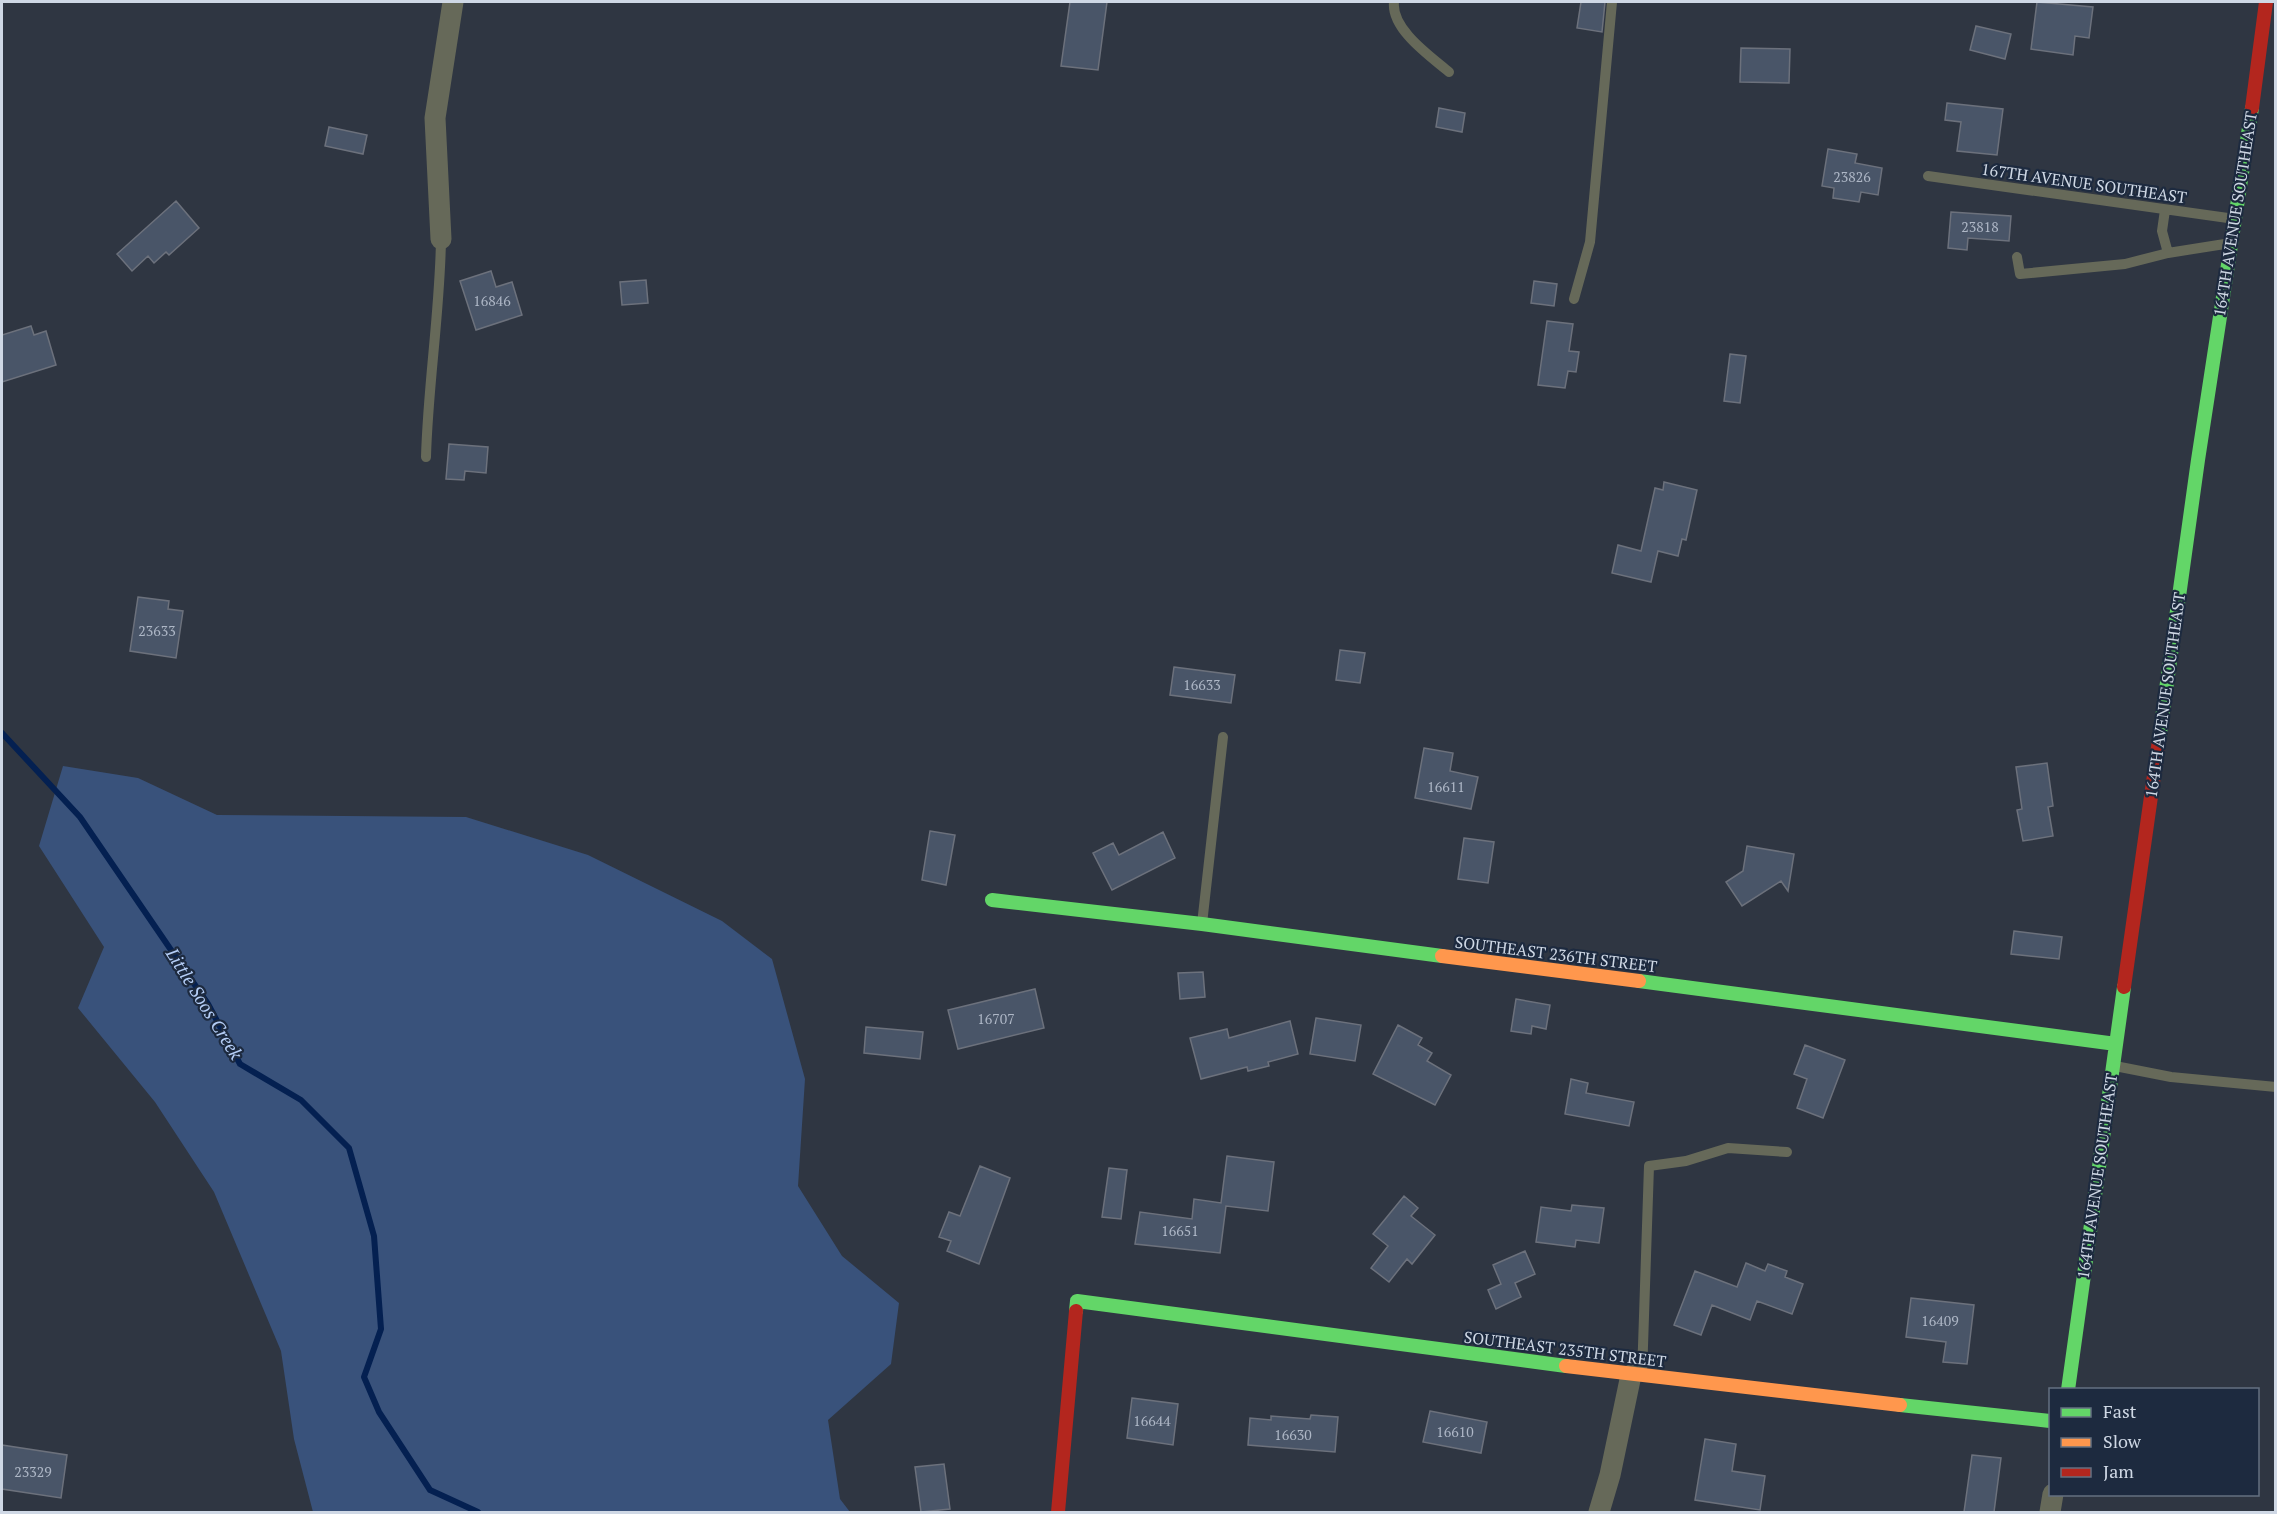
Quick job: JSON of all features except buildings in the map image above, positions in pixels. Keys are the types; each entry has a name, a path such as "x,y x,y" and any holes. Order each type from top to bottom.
{"street":[{"path":"441,239 435,118 453,2"},
{"name":"164TH AVENUE SOUTHEAST","path":"2068,1388 2198,460 2266,2"},
{"name":"SOUTHEAST 236TH STREET","path":"992,900 1202,924 2116,1044"},
{"name":"SOUTHEAST 235TH STREET","path":"1058,1512 1077,1301 1636,1376 2049,1421"},
{"path":"1599,1512 1636,1376"},
{"path":"2050,1512 2052,1496"}],"lane":[{"path":"1394,2 1393,11 1412,41 1449,72"},
{"path":"1574,299 1590,242 1612,2"},
{"name":"167TH AVENUE SOUTHEAST","path":"1928,176 2235,219"},
{"path":"2165,210 2162,231 2168,253"},
{"path":"426,457 427,410 440,283 441,239"},
{"path":"2017,257 2020,274 2125,264 2168,253 2232,243"},
{"path":"1202,924 1223,737"},
{"path":"2113,1065 2171,1077 2276,1087"},
{"path":"1636,1376 1649,1166 1686,1161 1728,1148 1787,1152"}],"shaded area":[{"path":"63,766 138,778 217,815 466,817 588,855 722,921 772,959 805,1079 798,1186 842,1256 899,1303 891,1364 828,1420 840,1499 850,1512 313,1512 294,1439 281,1351 214,1192 155,1102 78,1008 104,947 39,846"}],"waterway":[{"name":"Little Soos Creek","path":"2,733 80,817 208,1004 240,1064 301,1100 349,1148 374,1236 381,1329 364,1377 379,1412 430,1490 478,1512"}],"traffic: fast":[{"path":"2159,740 2198,460 2252,108"},
{"path":"992,900 1202,924 1442,956"},
{"path":"1639,981 2116,1044"},
{"path":"2068,1388 2124,987"},
{"path":"1076,1311 1077,1301 1566,1366"},
{"path":"1900,1405 2049,1421"}],"traffic: slow":[{"path":"1442,956 1639,981"},
{"path":"1566,1366 1900,1405"}],"traffic: jam":[{"path":"2252,108 2266,2"},
{"path":"2124,987 2159,740"},
{"path":"1058,1512 1076,1311"}]}
